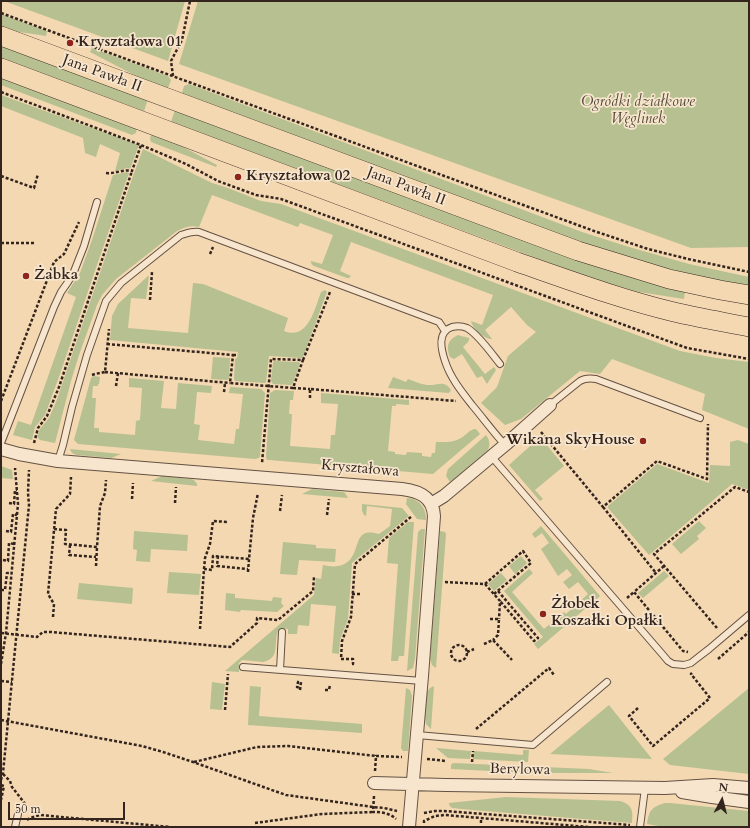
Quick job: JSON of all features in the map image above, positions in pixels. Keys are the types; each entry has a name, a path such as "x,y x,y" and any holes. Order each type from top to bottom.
{"main road":[{"name":"Jana Pawła II","path":"1,36 578,252 669,279 749,295"},
{"name":"Jana Pawła II","path":"1,68 599,291 674,312 749,327"}],"street":[{"path":"409,827 422,681 434,516 434,510 431,504 444,496 550,405"},
{"name":"Kryształowa","path":"1,449 31,457 58,461 412,490 421,494 431,504"},
{"name":"Berylowa","path":"374,783 645,788 713,785 749,788"},
{"name":"Berylowa","path":"665,788 749,802"}],"lane":[{"path":"1,443 54,307 61,292 73,274 97,202"},
{"path":"58,461 87,355 106,301 121,283 181,235 199,232 439,322 445,331"},
{"path":"500,364 475,334 467,328 458,326 449,328 442,335 441,345 450,375 487,425 505,445"},
{"path":"550,405 580,381 591,378 700,418"},
{"path":"491,456 668,661 679,665 684,665 691,662 709,649 749,615"},
{"path":"280,670 282,632"},
{"path":"244,667 422,681"},
{"path":"417,735 533,745 607,682"},
{"path":"640,826 645,788"},
{"path":"15,827 18,814"}],"path":[{"path":"173,76 171,62 182,40 190,1"},
{"path":"1,13 594,231 688,259 749,272"},
{"path":"1,92 141,145 186,164 218,181 256,195 281,199 687,348 749,359"},
{"path":"34,443 38,428 47,416 59,387 141,145"},
{"path":"106,173 128,170 132,171"},
{"path":"1,176 34,188 38,174"},
{"path":"1,401 54,262 64,254 79,222"},
{"path":"1,243 35,243"},
{"path":"147,272 152,268 150,300"},
{"path":"294,388 303,360 331,289"},
{"path":"105,372 109,324"},
{"path":"107,344 238,355"},
{"path":"230,383 233,355"},
{"path":"262,463 271,359 303,360"},
{"path":"89,377 105,372 225,383 461,401"},
{"path":"116,386 118,373"},
{"path":"224,392 225,383"},
{"path":"310,389 310,398"},
{"path":"603,507 657,461 707,479 708,421"},
{"path":"541,432 656,572"},
{"path":"1,664 6,633 18,504 15,468"},
{"path":"1,780 3,773 29,505 28,470"},
{"path":"53,617 54,604 48,594 56,509 70,494 71,477"},
{"path":"96,566 100,506 105,493 106,480"},
{"path":"132,483 132,499"},
{"path":"175,503 176,487"},
{"path":"713,632 717,628 654,554 734,487 749,492"},
{"path":"14,504 15,490 17,490"},
{"path":"218,556 217,566 248,570 253,518 258,494"},
{"path":"280,511 282,495"},
{"path":"327,515 329,499"},
{"path":"9,503 18,504"},
{"path":"11,532 12,514 17,515"},
{"path":"347,664 353,664 353,659 341,659 341,653 342,641 351,617 355,564 412,516"},
{"path":"200,629 204,570 210,544 213,521 228,522"},
{"path":"54,529 66,530 65,544 97,547"},
{"path":"6,531 16,532"},
{"path":"8,561 10,544 14,544"},
{"path":"70,545 69,555 96,557"},
{"path":"445,582 485,584 523,551 532,563 494,594"},
{"path":"204,570 212,570 213,556 249,559"},
{"path":"3,560 13,561"},
{"path":"664,566 634,592 683,651 687,653 691,652"},
{"path":"5,590 6,573 12,573"},
{"path":"1,633 37,637 43,632 51,632 230,647 257,623 257,618 278,620 313,591 314,577"},
{"path":"485,584 534,641 538,638 498,591"},
{"path":"1,590 10,591"},
{"path":"352,594 362,594"},
{"path":"484,644 493,640 498,635 500,601"},
{"path":"490,619 499,619"},
{"path":"718,659 749,632"},
{"path":"493,640 512,660"},
{"path":"457,645 465,647 467,652 466,658 459,662 454,660 450,655 452,647 457,645"},
{"path":"467,652 474,649"},
{"path":"474,731 549,668 554,675"},
{"path":"638,708 628,716 653,746 710,698 691,674 697,669"},
{"path":"225,710 228,674"},
{"path":"300,690 301,680"},
{"path":"1,681 12,682"},
{"path":"325,692 326,686"},
{"path":"1,720 142,746 193,762 286,795 384,808 400,812 426,813 435,810 640,826"},
{"path":"193,762 257,747 288,746 376,756"},
{"path":"472,762 473,751"},
{"path":"3,773 26,805"},
{"path":"1,785 4,786 1,800"},
{"path":"255,823 322,814 373,812"},
{"path":"25,822 30,818 40,815 170,827"},
{"path":"424,827 424,821 435,816 445,815 588,827"},
{"path":"481,818 481,823"}],"green space":[{"path":"4,1 185,1 168,61"},
{"name":"Ogródki działkowe Węglinek","path":"198,1 749,1 749,247 691,248 179,64"},
{"path":"1,14 47,31 46,36 13,31 1,27"},
{"path":"1,45 148,99 144,111 1,58"},
{"path":"92,48 168,76 171,80 168,88 138,77 90,52"},
{"path":"1,77 137,127 136,133 132,135 1,85"},
{"path":"189,84 582,232 689,264 749,277 749,285 727,282 660,267 618,255 508,216 182,93 184,86"},
{"path":"1,95 139,145 130,169 128,168 115,171 120,153 100,144 96,157 85,153 83,138 1,106"},
{"path":"175,110 596,266 649,283 685,291 684,299 639,292 593,279 171,122"},
{"path":"152,133 172,141 217,165 216,167 151,142 150,138"},
{"path":"143,149 212,183 261,201 281,204 680,351 716,358 749,362 749,429 702,410 705,394 612,359 600,374 580,371 521,419 505,425 481,403 497,387 508,356 536,332 527,325 511,307 485,330 492,339 489,339 479,333 471,321 482,325 493,295 351,242 340,271 351,276 347,278 311,264 311,261 322,264 333,235 300,223 298,227 212,195 199,227 193,226 177,231 116,279 102,295 79,355 55,443 40,440 37,437 40,429 49,418 56,402"},
{"path":"127,172 129,173 45,415 35,427 32,440 13,435 18,421 31,425 76,297 67,293 80,273 113,175"},
{"path":"148,276 146,299 131,298 128,328 188,333 193,283 203,284 288,318 284,331 292,333 305,327 313,314 321,292 325,290 327,292 302,358 269,356 265,383 235,381 235,359 237,358 238,352 110,340 112,316 118,304"},
{"path":"458,335 469,338 468,342 463,347 485,374 494,367 496,370 487,384 482,376 477,378 462,354 454,359 450,357 448,344"},
{"path":"213,357 230,358 229,379 211,379"},
{"path":"273,362 299,362 300,364 291,385 273,384 271,381"},
{"path":"94,376 100,377 98,386 93,386 92,398 96,398 94,428 99,428 99,432 135,435 136,421 140,420 142,388 129,387 129,378 164,381 161,408 176,409 178,383 212,386 211,393 197,392 194,424 200,425 198,440 234,444 236,429 239,429 243,394 229,393 230,387 261,389 265,393 260,456 259,458 255,459 78,444 74,440 91,378"},
{"path":"393,377 406,382 408,379 427,385 443,384 451,390 449,393 388,388"},
{"path":"275,390 294,391 293,400 290,400 289,414 292,414 290,446 330,449 331,435 335,435 338,404 321,403 321,393 409,400 409,405 396,404 396,406 392,406 388,451 395,452 395,454 406,455 407,452 422,453 422,456 431,457 432,453 435,453 436,442 454,441 474,429 476,429 480,434 433,474 267,460 270,393"},
{"path":"486,435 489,442 488,450 450,482 446,476 448,469"},
{"path":"539,438 541,438 564,466 535,490 543,499 540,501 509,465"},
{"path":"738,440 749,444 749,490 732,484 649,555 608,508 608,506 657,464 709,483 710,465 730,466 730,442"},
{"path":"70,449 121,454 111,458 77,455"},
{"path":"1,466 12,470 13,479 1,478"},
{"path":"162,476 191,479 194,480 197,486 151,481"},
{"path":"312,489 343,492 348,498 302,494"},
{"path":"407,498 411,498 419,502 424,508 426,520 417,519 406,504"},
{"path":"362,504 402,508 409,516 352,563 348,619 340,640 339,654 332,653 336,606 311,604 309,626 298,625 297,634 288,634 288,629 280,628 276,637 276,648 273,657 263,662 242,660 239,663 239,672 225,671 314,595 316,578 321,579 323,565 338,566 345,564 353,555 362,535 366,533 379,534 390,526 392,509 367,506 366,516 362,511"},
{"path":"699,521 706,528 697,536 699,539 681,554 672,544"},
{"path":"408,522 414,522 404,656 399,656 398,661 391,661 398,564 387,563 389,538"},
{"path":"541,526 600,596 538,649 534,644 543,637 504,591 529,569 533,573 512,592 544,629 564,612 566,614 588,594 578,582 569,589 563,582 572,575 567,569 558,576 541,549 549,543 542,533 535,538 532,534"},
{"path":"421,529 425,529 415,659 413,668 407,671 418,532"},
{"path":"134,531 188,535 187,551 151,549 150,562 136,561 137,550 133,549"},
{"path":"440,531 445,532 446,534 436,668 432,665 430,659"},
{"path":"283,542 316,545 316,548 336,549 335,562 299,560 297,575 280,574"},
{"path":"521,556 527,563 515,574 509,566"},
{"path":"664,571 669,576 643,598 638,593"},
{"path":"169,572 201,574 199,595 167,593"},
{"path":"501,573 507,580 494,591 488,584"},
{"path":"79,583 133,588 132,604 77,599"},
{"path":"226,593 235,594 235,598 272,601 273,597 282,598 281,603 284,606 277,612 241,610 240,612 225,610"},
{"path":"212,682 225,684 222,710 210,709"},
{"path":"250,686 261,687 259,716 362,724 362,733 248,725"},
{"path":"434,686 431,729 426,724 425,717 427,692"},
{"path":"406,688 410,690 412,696 408,751 403,751 401,748"},
{"path":"749,688 749,774 670,765 663,759"},
{"path":"609,705 652,759 550,754"},
{"path":"436,748 471,751 470,759 448,758"},
{"path":"523,750 529,750 528,762 473,759 474,751 523,755"},
{"path":"453,763 589,769 613,773 530,773 451,769 451,765"},
{"path":"506,797 620,801 628,804 630,807 632,823 472,810 452,808 449,805 449,803"},
{"path":"665,803 749,811 749,827 664,827 647,824 652,810"}],"place":[{"name":"Kryształowa 01","path":"70,43"},
{"name":"Kryształowa 02","path":"238,177"},
{"name":"Żabka","path":"26,276"},
{"name":"Wikana SkyHouse","path":"643,441"},
{"name":"Żłobek Koszałki Opałki","path":"543,614"}]}
